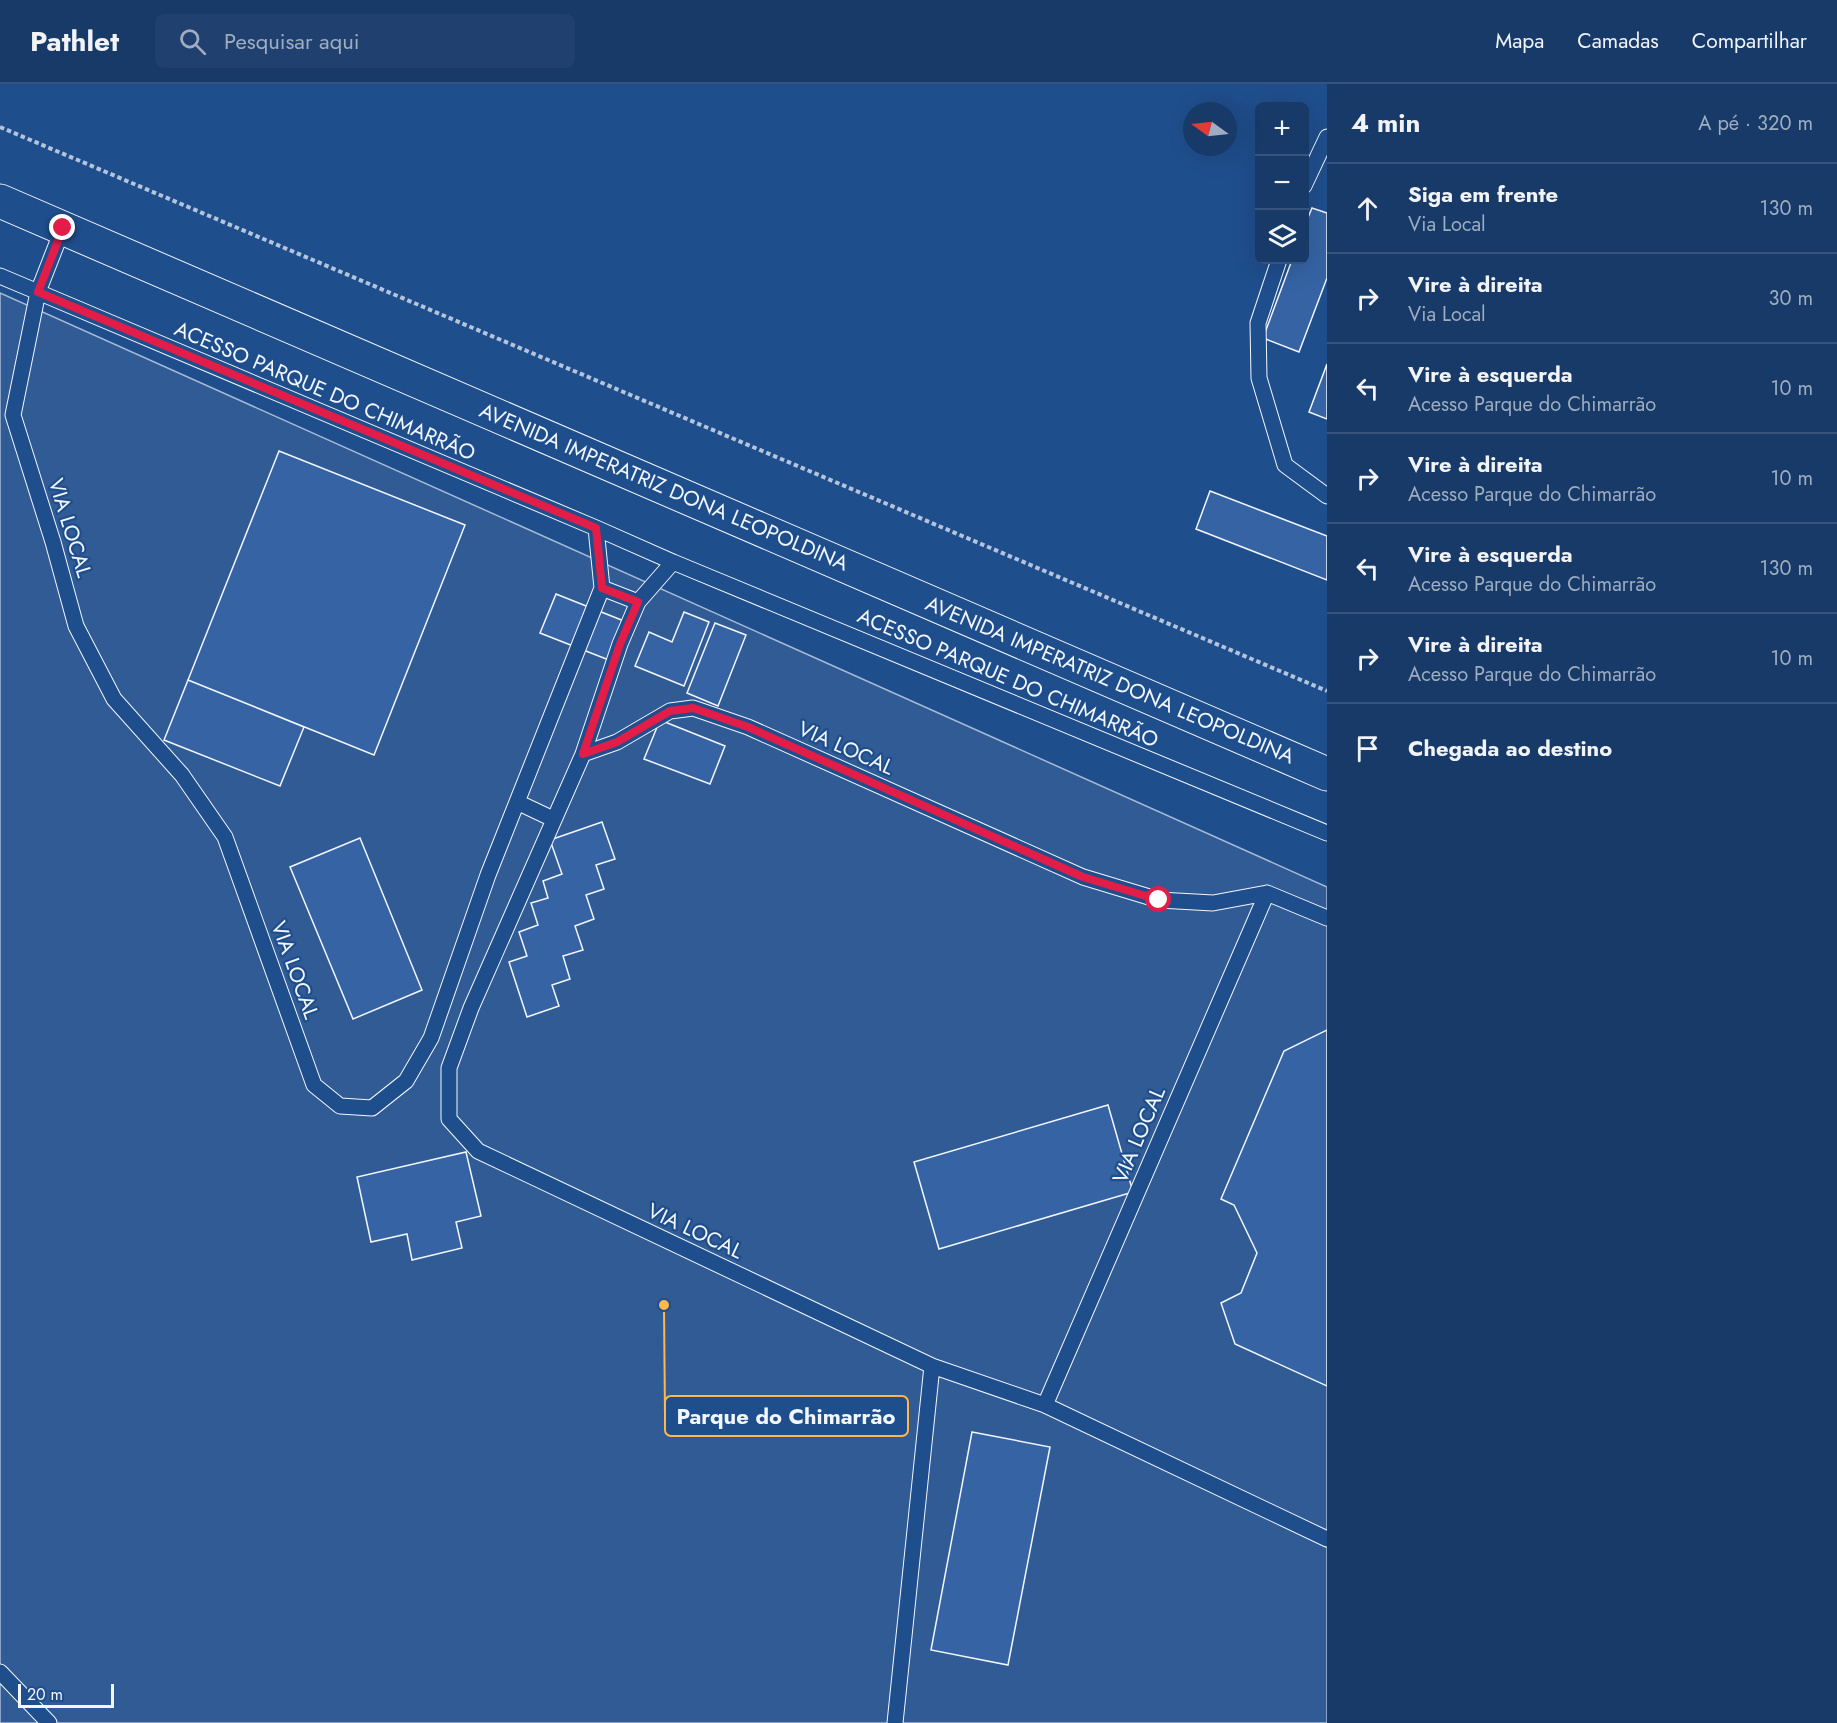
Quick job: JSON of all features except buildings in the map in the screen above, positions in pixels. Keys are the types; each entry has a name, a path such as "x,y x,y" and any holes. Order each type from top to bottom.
{"main road":[{"name":"AVENIDA IMPERATRIZ DONA LEOPOLDINA","path":"0,201 1327,774"}],"lane":[{"path":"1309,177 1327,137"},
{"path":"38,292 63,228"},
{"path":"1278,264 1258,322 1259,378 1285,465 1327,496"},
{"name":"ACESSO PARQUE DO CHIMARRÃO","path":"0,276 673,562 1327,833"},
{"name":"VIA LOCAL","path":"38,292 6,417 53,542 76,626 114,699 182,775 225,837 314,1085 340,1106 372,1108 406,1081 431,1038 517,802 602,588"},
{"path":"596,528 602,588 638,602 673,562"},
{"name":"VIA LOCAL","path":"638,602 620,644 583,754 471,1008 449,1068 449,1119 478,1151 932,1366 1045,1405 1267,892"},
{"name":"VIA LOCAL","path":"583,754 617,742 670,711 693,708 748,727 1083,877 1159,900 1213,903 1267,892"},
{"path":"517,802 553,819"},
{"path":"1267,892 1327,918"},
{"path":"446,998 471,1008"},
{"path":"895,1723 932,1366"},
{"path":"1045,1405 1327,1539"},
{"path":"0,1672 49,1723"}],"path":[{"path":"0,127 1327,691"}],"shaded area":[{"path":"0,293 1327,887 1327,1723 0,1723"}],"place":[{"name":"Parque do Chimarrão","path":"664,1305"}],"route":[{"path":"63,228 38,292 596,528 602,588 638,602 620,644 583,754 617,742 670,711 693,708 748,727 1083,877 1159,900"}]}
